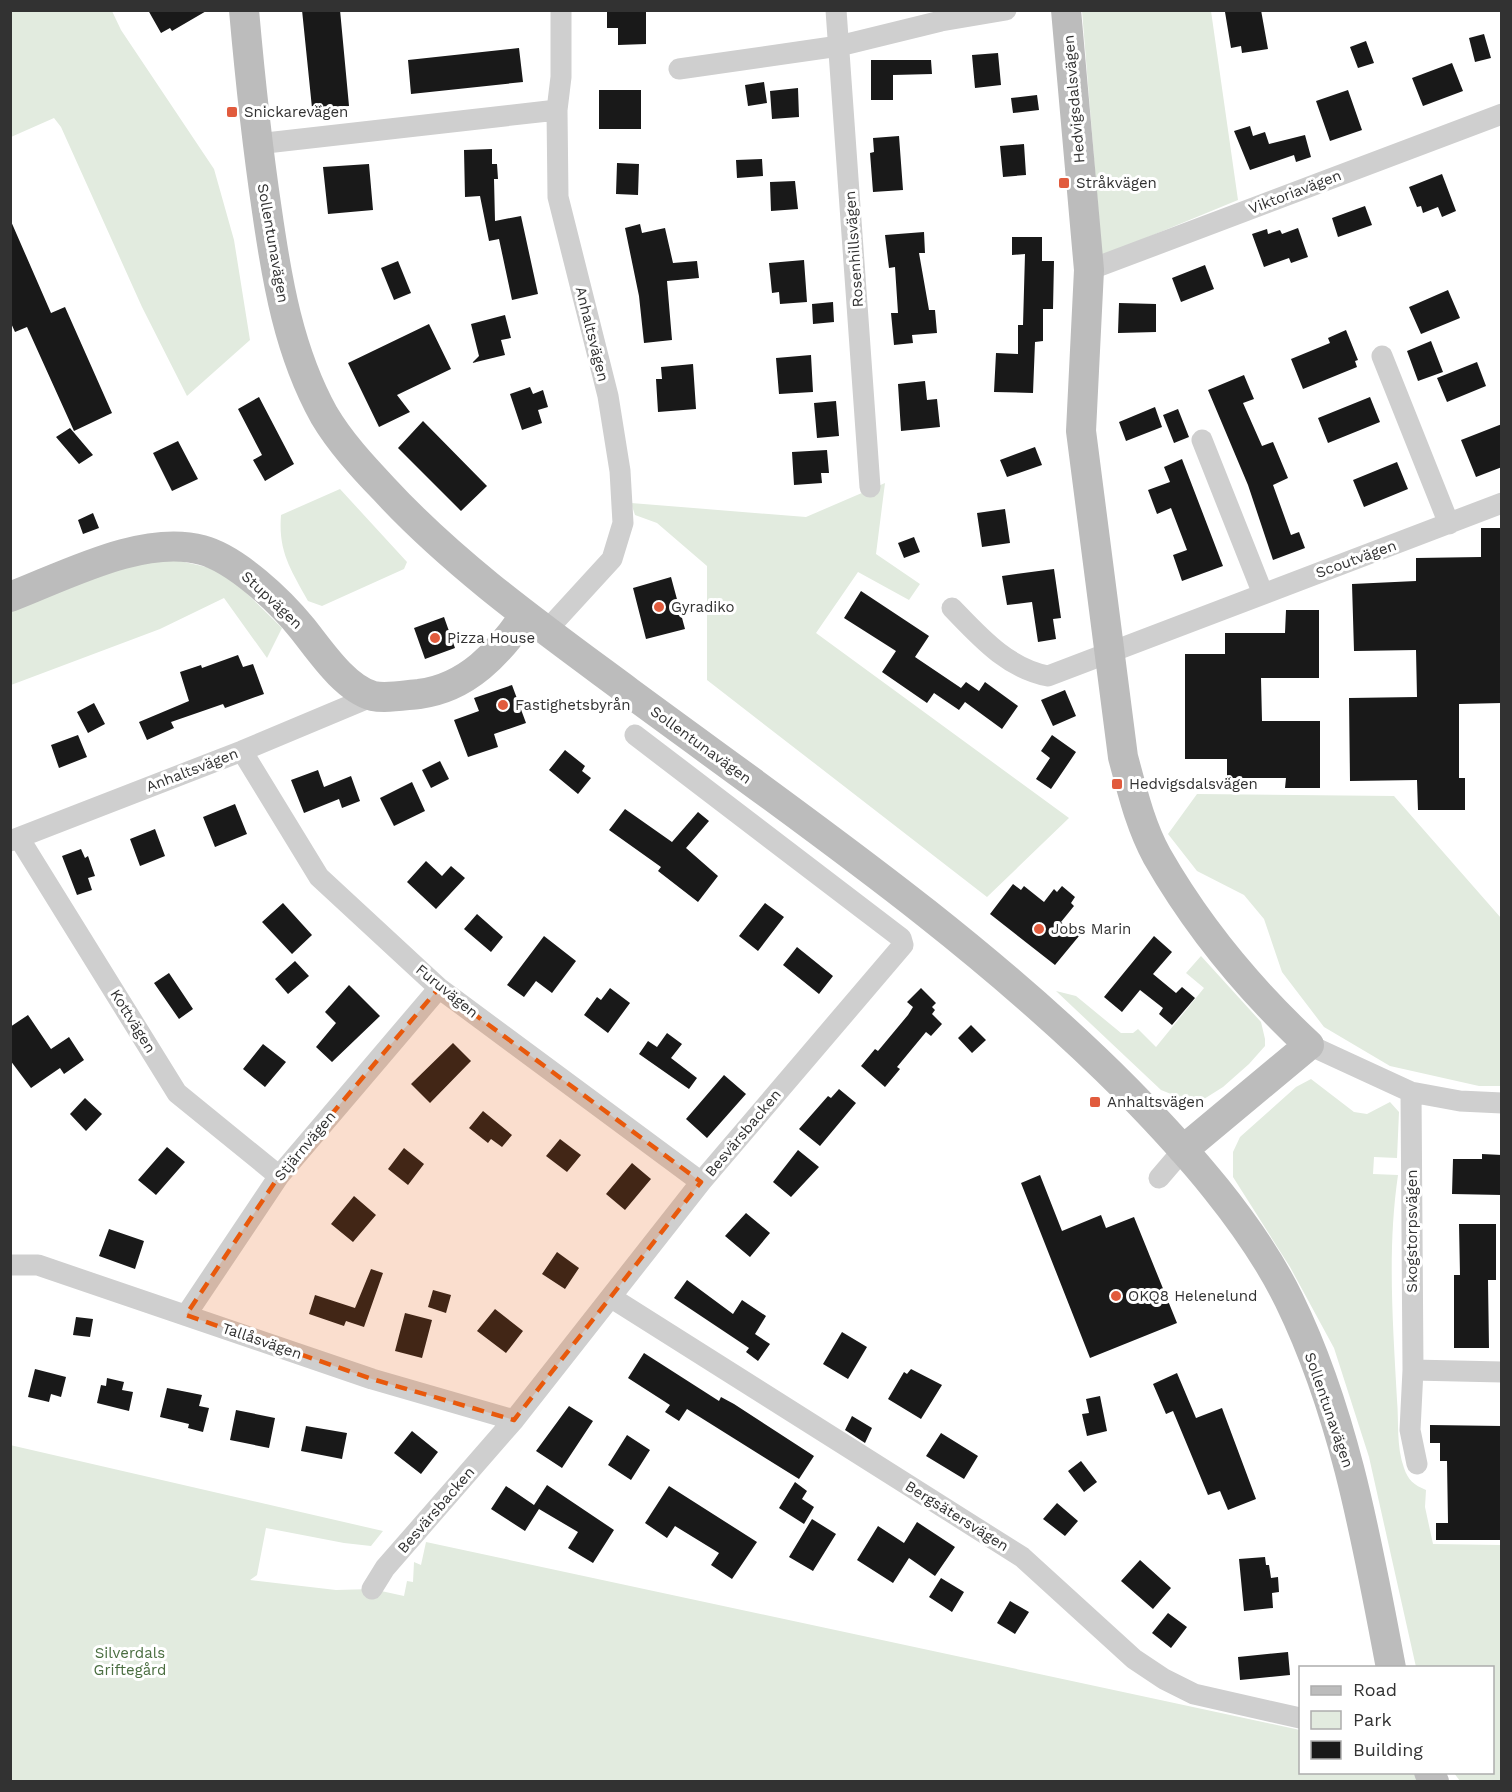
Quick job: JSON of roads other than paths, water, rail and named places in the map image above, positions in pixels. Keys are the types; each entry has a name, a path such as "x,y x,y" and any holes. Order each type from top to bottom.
{"street":[{"name":"Sollentunavägen","path":"244,10 257,144 278,290 302,366 324,415 358,461 422,530 536,623 890,884 1053,1018 1183,1150 1229,1206 1288,1299 1327,1393 1361,1508 1391,1666"},
{"name":"Anhaltsvägen","path":"536,623 612,560 623,523 620,471 608,396 558,197 556,110 561,77 561,10"},
{"name":"Rosenhillsvägen","path":"836,10 870,487"},
{"path":"679,69 839,46 941,21 1006,10"},
{"name":"Hedvigsdalsvägen","path":"1066,10 1089,270 1081,431 1123,757 1136,807 1157,855 1215,942 1272,1010 1309,1044"},
{"path":"257,144 556,110"},
{"name":"Viktoriavägen","path":"1089,270 1502,114"},
{"path":"1382,356 1449,524"},
{"path":"1202,440 1263,594"},
{"name":"Scoutvägen","path":"1108,653 1502,503"},
{"name":"Stupvägen","path":"10,597 127,553 169,547 202,550 229,561 255,581 302,627 319,653 343,677 373,696"},
{"path":"952,608 987,645 1026,672 1048,676 1108,653"},
{"path":"373,696 432,692 477,672 507,641 536,623"},
{"name":"Anhaltsvägen","path":"15,840 242,751 373,696"},
{"name":"Besvärsbacken","path":"372,1589 385,1568 514,1420 701,1182 903,945 901,938 635,735"},
{"name":"Furuvägen","path":"242,751 319,877 439,988 701,1182"},
{"name":"Kottvägen","path":"15,840 177,1093 279,1176"},
{"name":"Stjärnvägen","path":"186,1315 279,1176 439,988"},
{"path":"1159,1178 1183,1150 1309,1044 1411,1092 1460,1101 1502,1103"},
{"name":"Skogstorpsvägen","path":"1411,1092 1413,1370 1410,1430 1417,1464"},
{"name":"Tallåsvägen","path":"10,1265 38,1265 372,1379 514,1420"},
{"name":"Bergsätersvägen","path":"612,1298 1022,1557 1134,1659 1164,1679 1194,1694 1299,1718"},
{"path":"1413,1370 1502,1372"}],"place":[{"name":"Snickarevägen","path":"232,112"},
{"name":"Stråkvägen","path":"1064,183"},
{"name":"Gyradiko","path":"659,607"},
{"name":"Pizza House","path":"435,638"},
{"name":"Fastighetsbyrån","path":"503,705"},
{"name":"Hedvigsdalsvägen","path":"1117,784"},
{"name":"Jobs Marin","path":"1039,929"},
{"name":"Anhaltsvägen","path":"1095,1102"},
{"name":"OKQ8 Helenelund","path":"1116,1296"}],"park label":[{"name":"Silverdals Griftegård","path":"130,1662"}]}
